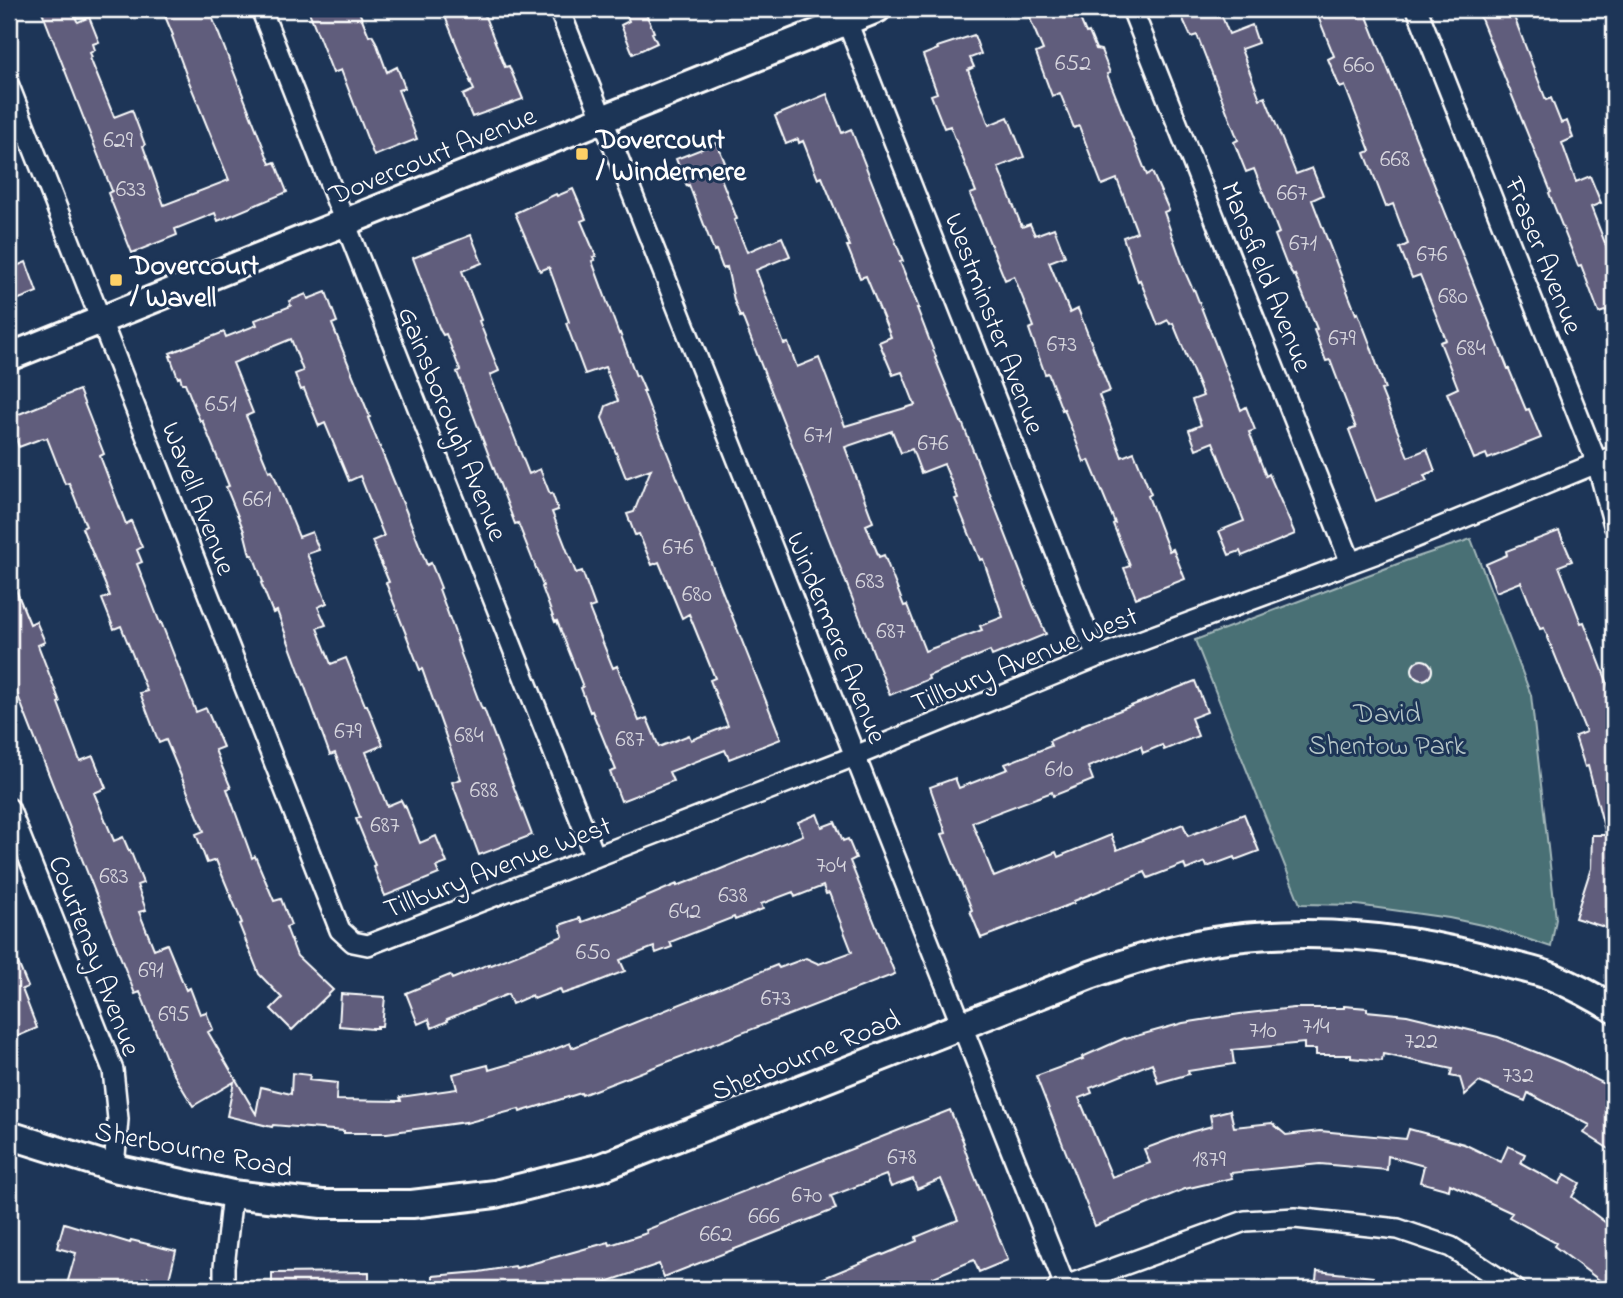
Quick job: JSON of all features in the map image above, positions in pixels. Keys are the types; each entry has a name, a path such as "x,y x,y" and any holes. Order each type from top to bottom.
{"street":[{"name":"Gainsborough Avenue","path":"261,9 595,857"},
{"name":"Windermere Avenue","path":"558,9 962,1026 1061,1288"},
{"name":"Dovercourt Avenue","path":"9,357 603,120 845,15 877,9"},
{"name":"Mansfield Avenue","path":"1132,9 1351,563"},
{"name":"Fraser Avenue","path":"1417,9 1605,459 1614,525"},
{"name":"Westminster Avenue","path":"845,15 1097,657"},
{"name":"Wavell Avenue","path":"9,86 340,930"},
{"name":"Tillbury Avenue West","path":"340,930 353,942 368,945 855,756 1097,657 1464,519 1605,459"},
{"name":"Courtenay Avenue","path":"9,808 113,1070 118,1119 114,1168"},
{"name":"Sherbourne Road","path":"9,1135 114,1168 232,1194 322,1204 412,1204 495,1194 602,1167 1090,975 1153,954 1213,941 1284,935 1342,934 1417,943 1478,956 1552,977 1614,1009"},
{"path":"224,1289 232,1194"},
{"path":"1061,1288 1245,1222 1295,1219 1398,1229 1451,1247 1515,1289"}],"green space":[{"name":"David Shentow Park","path":"1471,539 1531,695 1556,919 1551,947 1491,927 1449,918 1357,905 1300,904 1195,640"}],"building":[{"path":"41,9 72,9 78,22 89,17 99,42 93,44 95,50 90,53 90,58 114,117 132,110 164,205 229,180 162,9 209,9 270,164 275,162 287,192 218,221 215,213 175,229 177,235 132,253 108,193 112,191"},
{"path":"308,9 358,9 369,36 372,35 376,42 387,72 397,67 405,88 398,90 417,139 374,156 341,70 333,73"},
{"path":"442,9 496,9 484,14 505,67 509,66 523,99 472,117 463,95 474,90"},
{"path":"624,9 644,9 657,43 633,54 621,25 629,21"},
{"path":"1041,9 1076,9 1086,33 1089,32 1096,49 1101,50 1110,73 1107,74 1147,175 1152,172 1169,210 1164,212 1185,272 1241,410 1246,407 1255,430 1249,432 1266,476 1269,474 1295,534 1242,556 1240,551 1229,555 1219,531 1244,521 1213,442 1196,449 1189,430 1201,425 1192,400 1203,396 1173,323 1170,324 1168,320 1158,325 1140,280 1138,281 1123,237 1137,232 1117,179 1102,185 1079,126 1074,128 1060,93 1052,96 1036,53 1043,50 1028,14"},
{"path":"1181,9 1219,9 1229,34 1252,25 1258,43 1241,49 1260,99 1265,97 1296,174 1312,168 1323,195 1312,200 1370,344 1385,389 1381,390 1408,457 1427,449 1435,471 1424,475 1427,481 1376,501 1349,430 1356,428 1330,360 1326,361 1314,330 1317,329 1295,275 1293,276 1287,266 1275,235 1279,233 1254,169 1246,172 1234,142 1238,140 1197,35 1191,37"},
{"path":"1315,9 1364,9 1508,369 1541,438 1488,459 1486,454 1474,459 1447,393 1458,388 1440,342 1446,340 1420,275 1412,278 1400,248 1408,244 1393,204 1386,207 1365,153 1370,151 1345,86 1340,88 1328,59 1334,56"},
{"path":"1477,9 1511,9 1546,100 1551,98 1561,123 1567,121 1573,138 1562,143 1576,182 1590,176 1601,203 1591,207 1614,266 1614,308 1599,313"},
{"path":"974,35 981,54 970,58 974,67 968,70 989,125 1008,117 1024,157 998,167 1022,227 1030,224 1035,235 1054,228 1065,256 1049,262 1070,313 1078,309 1110,391 1099,395 1122,457 1134,452 1169,551 1173,549 1185,579 1136,598 1124,568 1130,566 1113,524 1115,523 1089,460 1084,462 1064,409 1062,410 1048,373 1045,374 1029,329 1034,327 1014,276 1005,280 970,194 976,192 950,126 944,128 931,95 937,93 923,55 938,49 937,47"},
{"path":"827,94 842,133 851,129 903,261 900,262 935,358 1046,634 992,656 990,651 890,695 742,316 740,317 727,267 723,269 716,250 714,251 676,159 717,143 728,170 719,173 747,252 782,237 790,256 756,270 784,344 788,343 797,367 819,358 845,426 915,405 902,372 893,375 879,342 891,337 866,276 860,278 822,177 818,179 803,141 799,143 798,139 786,144 775,116","holes":["892,431 901,453 912,449 921,473 944,464 958,498 955,499 980,560 983,559 1003,617 980,626 982,630 925,651 884,555 879,557 866,525 873,522 845,447"]},
{"path":"573,189 586,219 581,221 596,256 592,261 619,334 645,391 781,739 729,759 725,750 669,772 673,781 621,801 610,772 616,770 592,711 590,712 581,688 583,687 518,523 515,524 457,372 460,370 446,334 443,335 440,330 413,258 471,235 482,263 462,271 499,371 490,375 529,474 540,469 550,494 552,493 558,510 552,512 576,573 582,571 595,606 589,608 613,668 617,666 639,721 647,718 659,747 689,735 691,740 728,726 710,680 715,678 689,614 682,618 659,562 652,565 627,514 634,512 651,469 626,478 602,418 606,406 618,401 605,367 585,374 549,267 540,271 515,213"},
{"path":"26,262 37,292 9,303 9,269"},
{"path":"326,292 337,322 332,324 427,565 431,563 441,588 439,589 461,654 532,835 479,855 452,782 461,779 372,541 384,536 360,476 349,481 325,423 319,426 304,389 301,390 295,374 303,371 291,339 233,363 253,413 246,416 269,471 272,470 299,537 312,532 319,550 307,554 327,603 318,607 326,625 317,628 331,664 346,658 383,745 366,752 387,806 401,800 420,843 436,836 447,863 436,867 439,874 385,896 356,819 360,817 335,753 330,755 277,611 273,613 253,555 250,555 244,531 226,487 229,486 202,420 200,421 185,383 178,378 170,356 170,353 224,332 226,337 257,325 255,320 291,306 289,301 306,294 308,299"},
{"path":"79,390 104,454 100,456 126,524 131,521 142,547 137,550 142,562 137,564 160,623 196,712 206,708 223,747 215,750 231,788 227,789 252,858 255,856 274,901 281,899 291,925 286,927 297,956 333,990 292,1030 271,1009 282,998 259,974 216,860 207,863 196,834 204,831 166,740 159,743 140,693 147,691 121,626 114,629 102,599 110,596 82,528 86,526 69,483 65,484 47,438 19,447 9,420"},
{"path":"1559,531 1572,561 1559,566 1614,700 1614,930 1575,918 1591,868 1592,835 1606,835 1588,766 1585,767 1575,736 1586,732 1544,628 1540,629 1521,582 1496,592 1486,564 1507,555 1506,551"},
{"path":"9,573 30,624 36,621 45,642 38,645 80,761 93,756 106,788 94,793 114,841 123,837 143,883 137,885 146,910 139,912 154,949 167,944 186,990 190,988 200,1014 206,1012 213,1029 208,1032 256,1114 261,1087 291,1094 292,1073 310,1075 309,1080 337,1083 336,1100 401,1101 400,1097 457,1089 453,1074 488,1065 489,1070 570,1043 572,1048 777,965 779,968 806,958 819,964 852,952 829,893 826,894 823,886 795,897 793,892 761,904 763,909 735,920 734,917 670,942 672,947 656,953 654,947 620,960 625,971 584,987 562,994 560,989 534,999 532,995 512,1004 508,994 432,1028 429,1019 418,1024 406,993 450,975 452,979 489,966 563,936 560,925 580,918 582,922 618,909 803,835 798,822 817,814 822,827 835,822 843,841 848,839 856,858 850,861 895,974 582,1095 581,1093 520,1112 519,1109 466,1123 387,1133 344,1133 272,1127 227,1116 234,1082 193,1106 170,1068 140,992 135,994 9,673"},
{"path":"1418,660 1426,660 1432,670 1426,680 1418,680 1412,674 1412,666"},
{"path":"1195,681 1207,712 1191,718 1198,736 1164,750 1162,745 1143,753 1141,746 1088,767 1093,780 1053,796 1052,792 972,822 994,877 1056,852 1058,857 1111,835 1117,850 1183,824 1188,836 1244,814 1259,851 1207,867 1205,862 1186,870 1184,864 1148,878 1145,872 1074,903 981,938 942,834 946,833 930,787 955,778 959,788 1008,769 1005,764 1051,746 1049,741 1082,725"},
{"path":"9,941 28,987 22,989 37,1028 9,1040"},
{"path":"341,994 385,997 382,1026 372,1029 339,1026"},
{"path":"1344,1006 1407,1015 1498,1037 1563,1063 1603,1083 1614,1091 1614,1152 1584,1133 1590,1125 1528,1093 1525,1101 1479,1082 1465,1095 1460,1078 1450,1076 1452,1069 1383,1054 1382,1061 1351,1058 1351,1055 1316,1055 1316,1049 1304,1049 1304,1043 1232,1050 1234,1064 1188,1071 1189,1074 1158,1083 1152,1063 1090,1088 1092,1093 1079,1098 1112,1177 1150,1163 1144,1149 1212,1126 1210,1115 1230,1110 1234,1127 1272,1123 1286,1135 1320,1131 1406,1139 1409,1129 1464,1144 1501,1162 1508,1146 1525,1154 1521,1163 1559,1184 1565,1174 1580,1183 1572,1197 1614,1229 1614,1289 1554,1246 1556,1243 1509,1217 1512,1213 1450,1184 1449,1190 1420,1182 1424,1166 1388,1156 1387,1170 1320,1164 1230,1173 1232,1178 1185,1189 1095,1226 1036,1076 1083,1059 1082,1057 1125,1038 1183,1023 1294,1008"},
{"path":"950,1110 1008,1260 979,1272 974,1260 931,1278 935,1289 797,1289 917,1241 916,1237 958,1220 941,1179 917,1189 913,1179 891,1187 886,1175 831,1196 836,1209 664,1277 659,1264 586,1289 433,1289 433,1276 516,1268 647,1233 646,1230"},
{"path":"64,1223 130,1243 131,1240 176,1251 168,1283 148,1277 148,1280 143,1278 139,1289 122,1289 101,1284 100,1289 85,1289 67,1284 76,1253 57,1248"},
{"path":"1317,1271 1373,1277 1372,1289 1315,1289"},
{"path":"369,1272 369,1289 272,1289 272,1273"}],"place":[{"name":"Dovercourt / Windermere","path":"582,154"},
{"name":"Dovercourt / Wavell","path":"116,280"}]}
